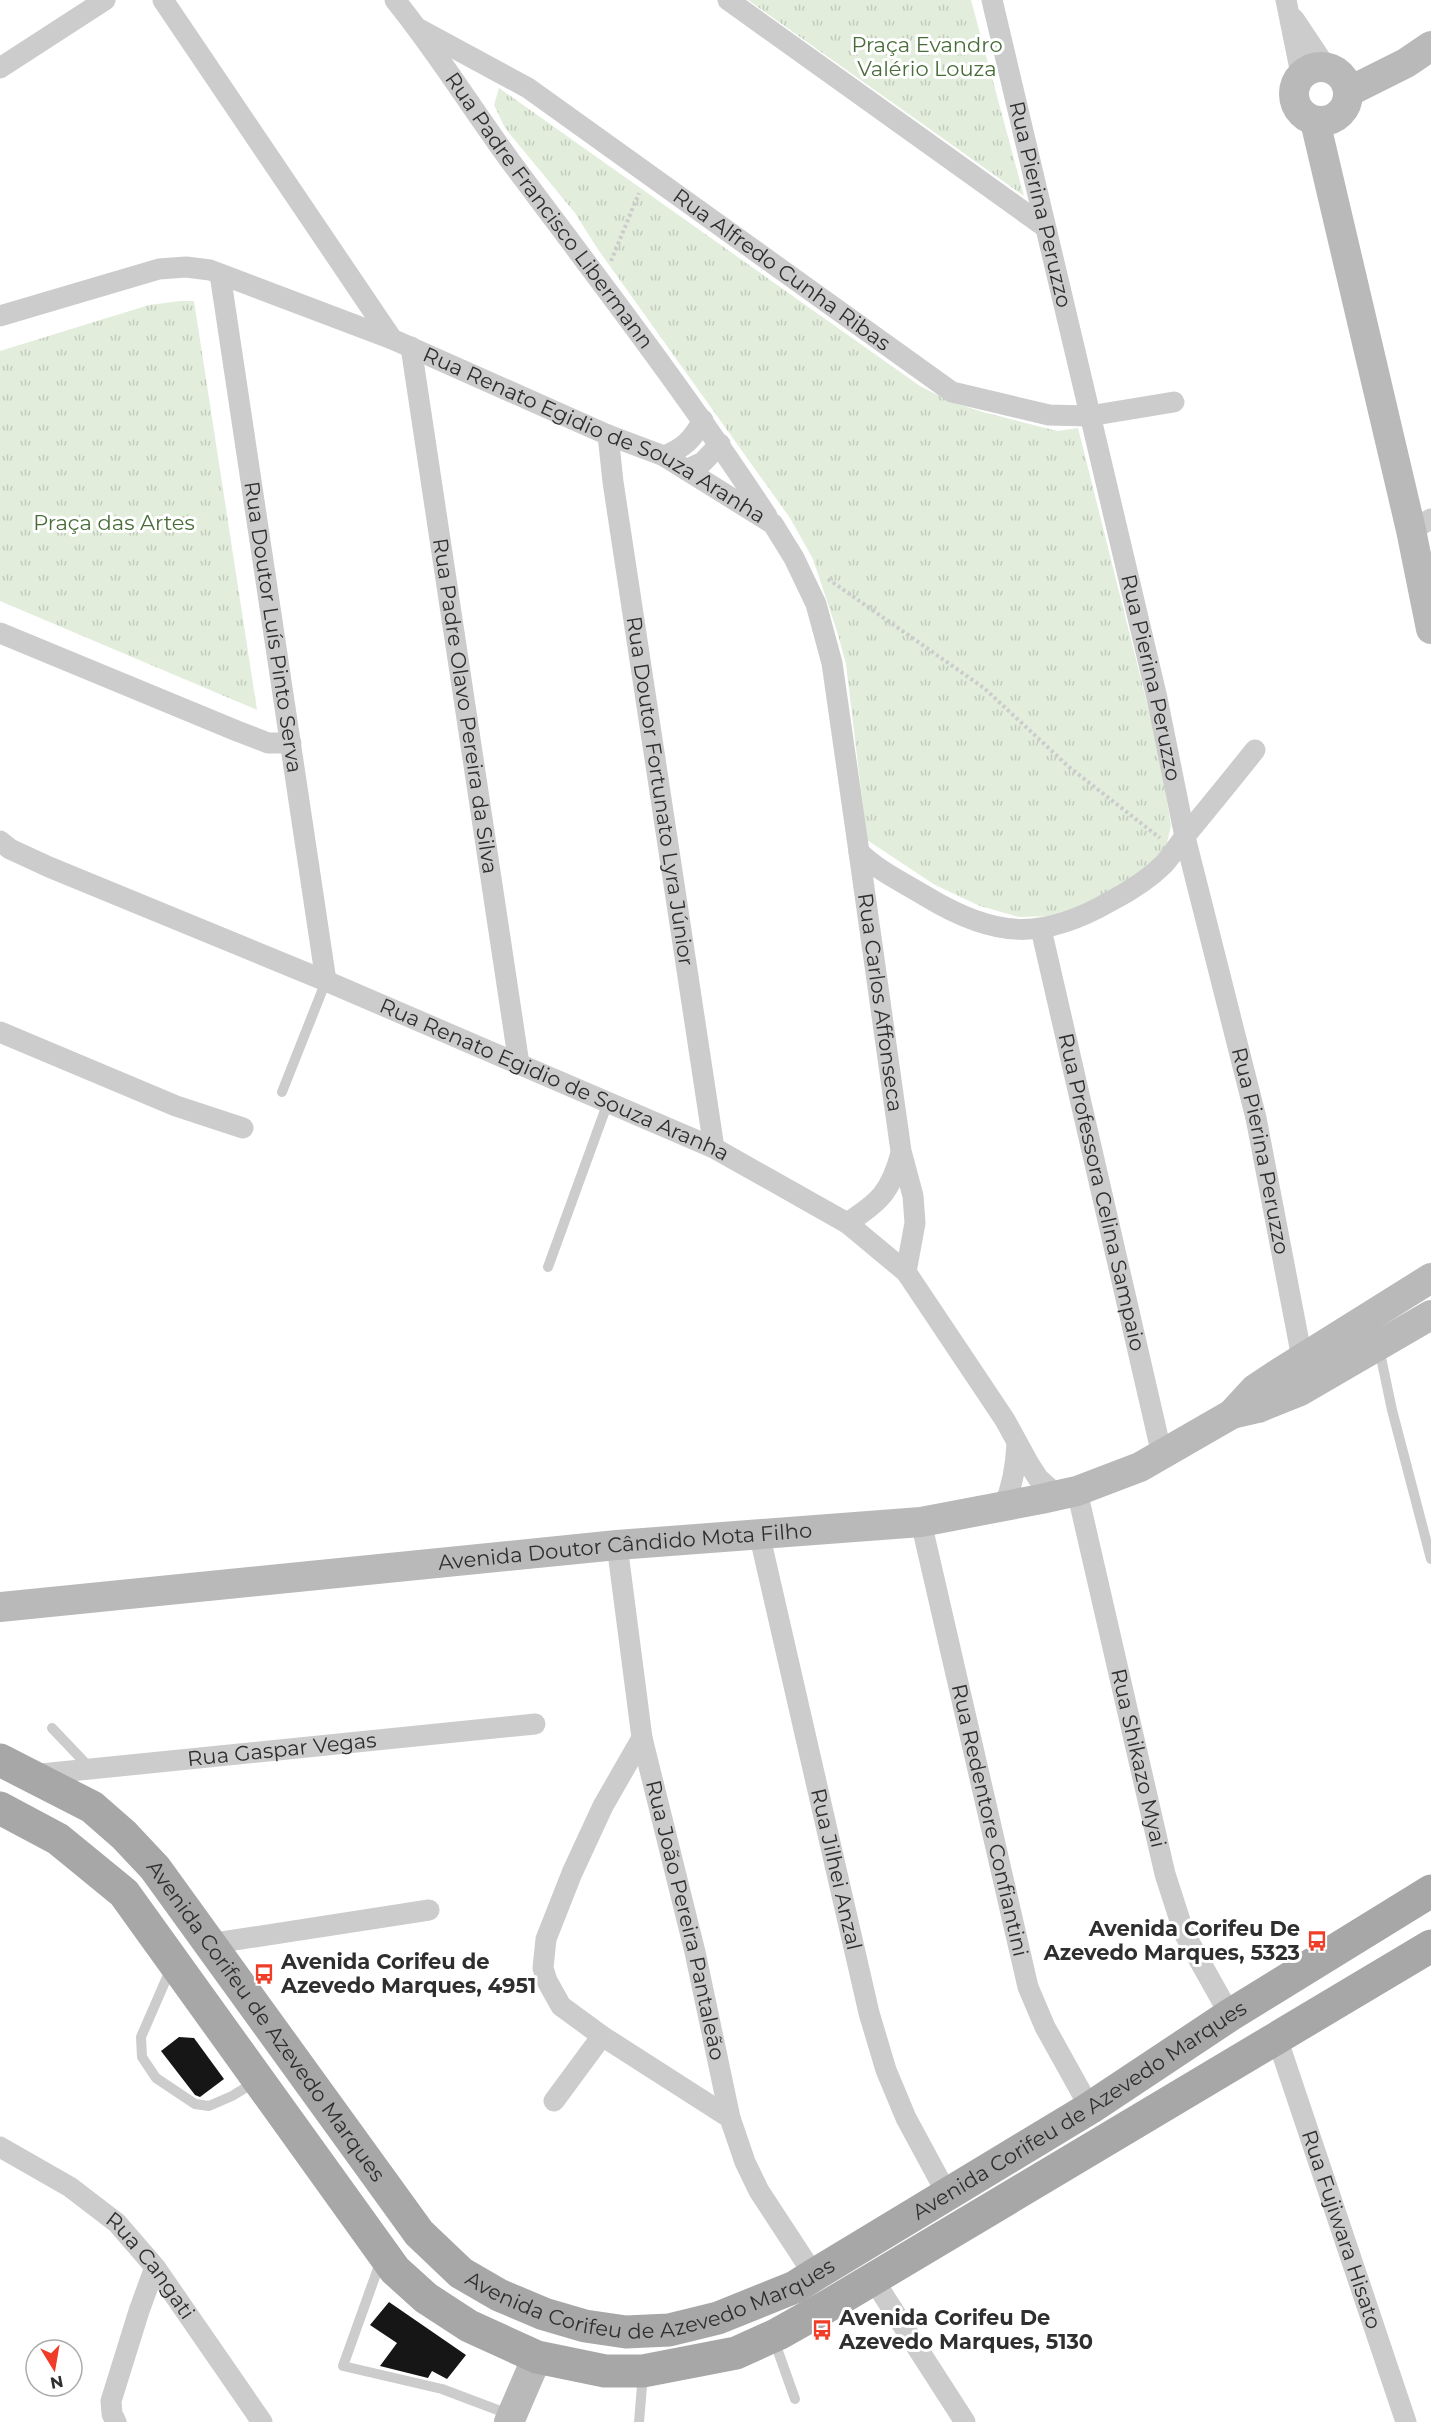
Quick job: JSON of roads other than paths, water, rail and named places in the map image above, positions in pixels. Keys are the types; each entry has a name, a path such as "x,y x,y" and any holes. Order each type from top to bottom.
{"main road":[{"path":"1431,46 1406,63 1329,91 1332,195 1421,525 1431,629"},
{"name":"Avenida Doutor Cândido Mota Filho","path":"0,1607 617,1545 921,1522 1067,1493 1140,1467 1232,1414 1255,1389 1431,1278"},
{"name":"Avenida Doutor Cândido Mota Filho","path":"1232,1414 1258,1408 1292,1395 1431,1315"},
{"name":"Avenida Corifeu de Azevedo Marques","path":"14,1767 92,1807 124,1835 154,1868 419,2233 461,2273 499,2295 544,2314 585,2326 626,2332 669,2330 718,2318 795,2287 1090,2108 1230,2015 1431,1891"},
{"name":"Avenida Corifeu de Azevedo Marques","path":"0,1808 57,1839 124,1893 395,2270 426,2298 469,2326 537,2357 605,2371 643,2371 736,2353 772,2337 1431,1946"},
{"path":"511,2419 537,2357"}],"street":[{"path":"0,68 105,0"},
{"path":"163,0 402,343"},
{"name":"Rua Padre Francisco Libermann","path":"395,0 419,29 502,150 703,420 772,524"},
{"path":"728,0 1045,227"},
{"name":"Rua Pierina Peruzzo","path":"992,0 1157,698 1179,845 1256,1118 1302,1358"},
{"path":"1288,7 1329,91"},
{"name":"Rua Alfredo Cunha Ribas","path":"419,29 528,88 952,392 1049,415 1089,416 1174,402"},
{"name":"Rua Renato Egidio de Souza Aranha","path":"0,316 159,269 186,267 210,270 402,343 608,435 664,456 688,469 772,524 794,558 816,604 832,663 859,852"},
{"name":"Rua Doutor Luís Pinto Serva","path":"220,274 326,981"},
{"name":"Rua Padre Olavo Pereira da Silva","path":"402,343 519,1064"},
{"path":"664,456 680,450 692,440 703,420"},
{"name":"Rua Doutor Fortunato Lyra Júnior","path":"608,435 616,506 714,1148"},
{"path":"688,469 703,462 720,444"},
{"path":"0,633 268,743 291,743"},
{"path":"859,852 884,871 952,912 983,924 1010,930 1041,929 1068,922 1096,910 1149,878 1179,845 1255,750"},
{"name":"Rua Renato Egidio de Souza Aranha","path":"0,841 10,849 49,867 326,981 714,1148 847,1223 906,1272 1017,1439 1038,1478 1067,1493"},
{"name":"Rua Carlos Affonseca","path":"859,852 901,1151 913,1196 915,1223 906,1272"},
{"name":"Rua Professora Celina Sampaio","path":"1041,929 1162,1455"},
{"path":"0,1032 176,1106 243,1128"},
{"name":"Rua Carlos Affonseca","path":"847,1223 881,1197 894,1177 901,1151"},
{"path":"1004,1506 1012,1488 1017,1439"},
{"name":"Rua Shikazo Myai","path":"1067,1493 1165,1874 1184,1933 1230,2015"},
{"name":"Rua Redentore Confiantini","path":"921,1522 1028,1987 1045,2027 1090,2108"},
{"name":"Rua Jilhei Anzal","path":"759,1533 869,2013 886,2070 906,2118 948,2194"},
{"name":"Rua João Pereira Pantaleão","path":"617,1545 642,1738 695,1952 730,2118 745,2162 759,2191 814,2275"},
{"name":"Rua Gaspar Vegas","path":"14,1767 90,1768 535,1724"},
{"path":"642,1738 603,1806 568,1884 546,1939 543,1968 553,1995 561,2006 602,2036 730,2118"},
{"path":"209,1944 429,1910"},
{"path":"554,2101 602,2036"},
{"name":"Rua Fujiwara Hisato","path":"1277,2038 1406,2422"},
{"name":"Rua Cangati","path":"1,2151 69,2187 117,2223 155,2267 262,2422"},
{"path":"116,2422 111,2414 111,2401 155,2267"},
{"path":"873,2279 965,2422"}],"lane":[{"path":"282,1092 326,981"},
{"path":"548,1267 608,1102"},
{"path":"1378,1345 1392,1410 1431,1559"},
{"path":"52,1728 90,1768"},
{"path":"174,1962 141,2037 142,2057 156,2078 195,2104 209,2106 232,2096 258,2079"},
{"path":"384,2254 343,2366 442,2389 511,2419"},
{"path":"772,2337 795,2399"},
{"path":"639,2422 643,2371"}],"place":[{"name":"Avenida Corifeu De Azevedo Marques, 5323","path":"1317,1941"},
{"name":"Avenida Corifeu de Azevedo Marques, 4951","path":"264,1974"},
{"name":"Avenida Corifeu De Azevedo Marques, 5130","path":"822,2330"}],"park label":[{"name":"Praça Evandro Valério Louza","path":"927,57"},
{"name":"Praça das Artes","path":"114,523"}]}
